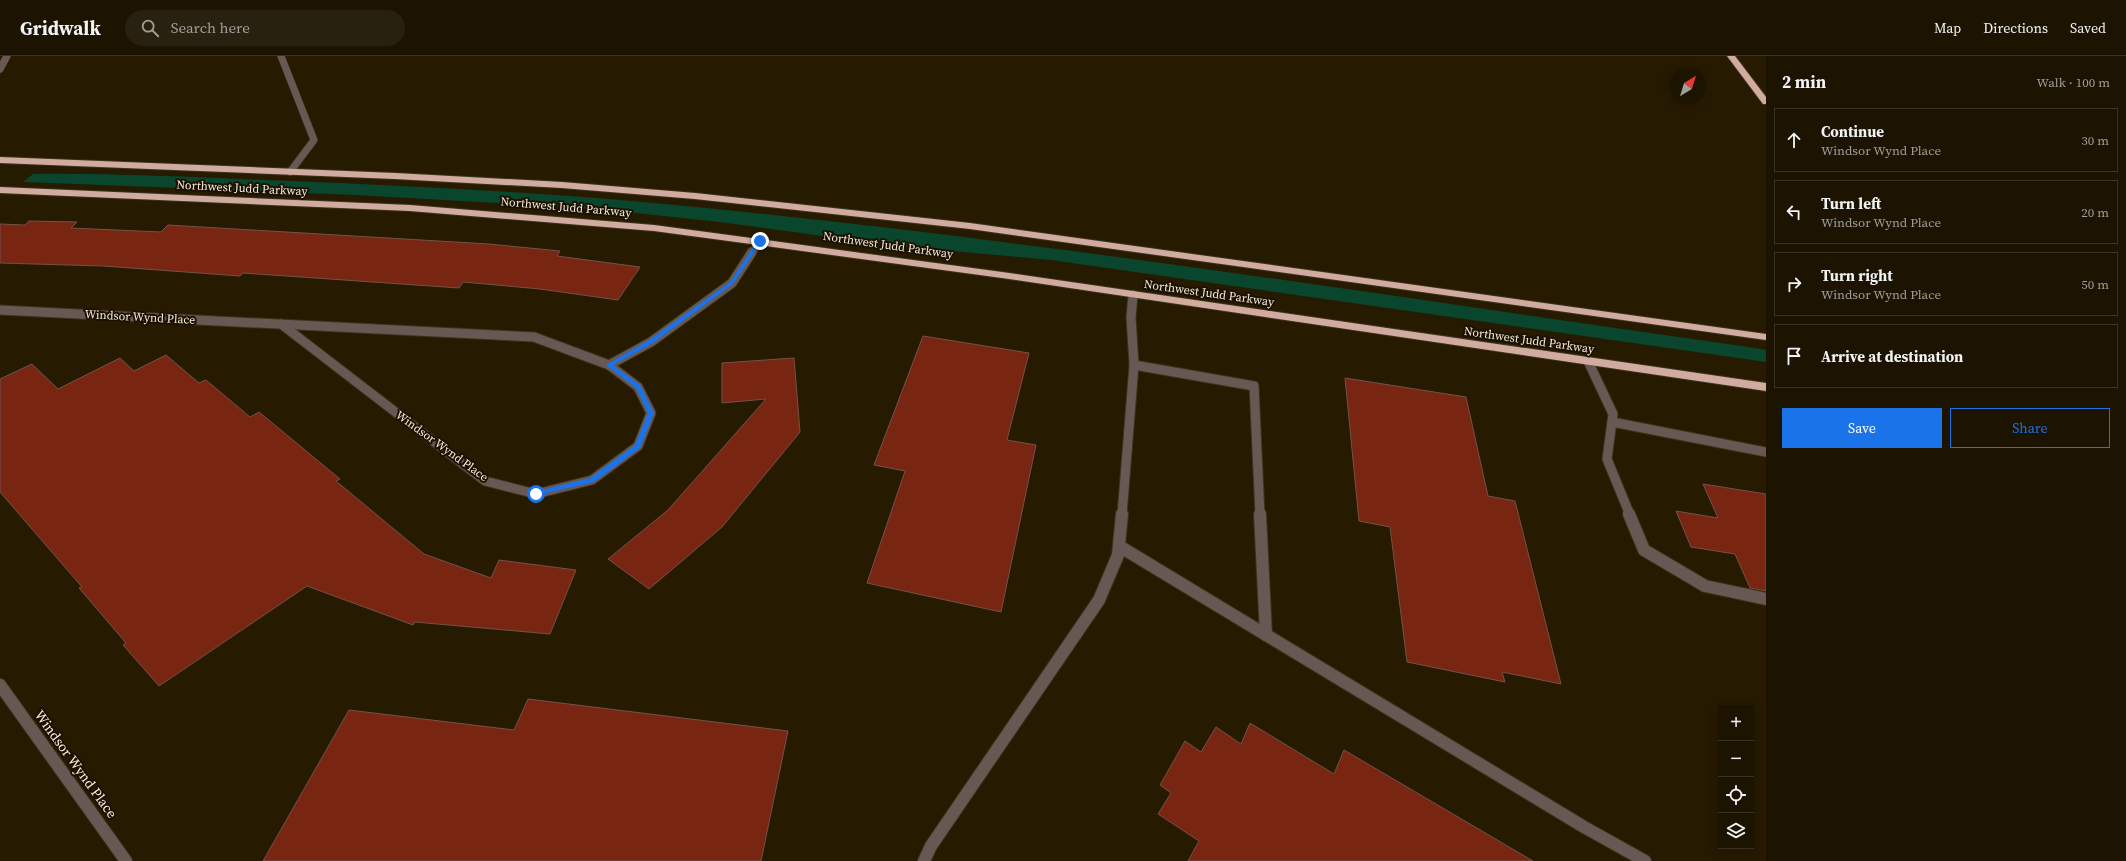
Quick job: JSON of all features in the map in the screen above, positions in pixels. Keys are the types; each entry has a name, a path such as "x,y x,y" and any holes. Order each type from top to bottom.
{"highway":[{"path":"1731,56 1766,102"},
{"name":"Northwest Judd Parkway","path":"0,160 562,185 872,215 970,226 1766,337"},
{"name":"Northwest Judd Parkway","path":"0,190 418,209 578,221 760,241 1766,387"}],"street":[{"path":"0,69 7,56"},
{"path":"281,56 314,140 290,172"},
{"path":"609,365 651,342 732,283 760,241"},
{"path":"924,861 931,846 1099,600 1118,555 1134,365 1131,316 1133,295"},
{"name":"Windsor Wynd Place","path":"0,310 281,324 534,337 609,365 638,387 651,413 638,446 592,480 536,494 485,481 281,324"},
{"path":"1588,361 1613,414 1608,459 1644,550 1705,586 1766,599"},
{"path":"1134,365 1254,386 1266,635"},
{"path":"1612,422 1766,452"},
{"path":"1119,546 1584,827 1645,861"},
{"name":"Windsor Wynd Place","path":"0,685 126,861"}],"green space":[{"path":"33,174 162,176 473,190 609,199 790,217 1199,268 1742,346 1766,350 1766,362 1051,260 896,246 720,222 626,212 534,205 355,195 23,182"}],"building":[{"path":"29,221 77,222 71,228 161,232 168,225 489,244 560,251 557,256 640,267 618,300 540,289 463,282 459,288 243,273 240,276 103,266 0,263 0,224 25,225"},
{"path":"923,336 1029,353 1007,440 1036,445 1001,612 867,583 905,471 874,465"},
{"path":"166,355 199,383 206,380 250,417 259,412 340,479 336,481 424,554 491,578 499,560 576,570 550,634 415,622 413,625 307,586 159,686 123,645 126,643 79,588 82,587 0,492 0,379 32,364 58,389 120,358 134,371"},
{"path":"794,358 800,432 722,527 649,589 608,559 668,510 766,399 722,403 722,363"},
{"path":"1345,378 1466,397 1488,496 1515,501 1561,684 1502,672 1505,682 1407,662 1390,527 1359,521"},
{"path":"1703,484 1766,494 1766,591 1750,588 1735,554 1691,547 1676,511 1718,518"},
{"path":"528,699 788,731 761,861 263,861 349,710 514,730"},
{"path":"1250,723 1334,774 1344,750 1533,861 1188,861 1199,841 1158,814 1171,793 1160,785 1185,741 1201,752 1216,727 1241,744"}],"route":[{"path":"536,494 592,480 638,446 651,413 638,387 609,365 651,342 732,283 760,241"}]}
